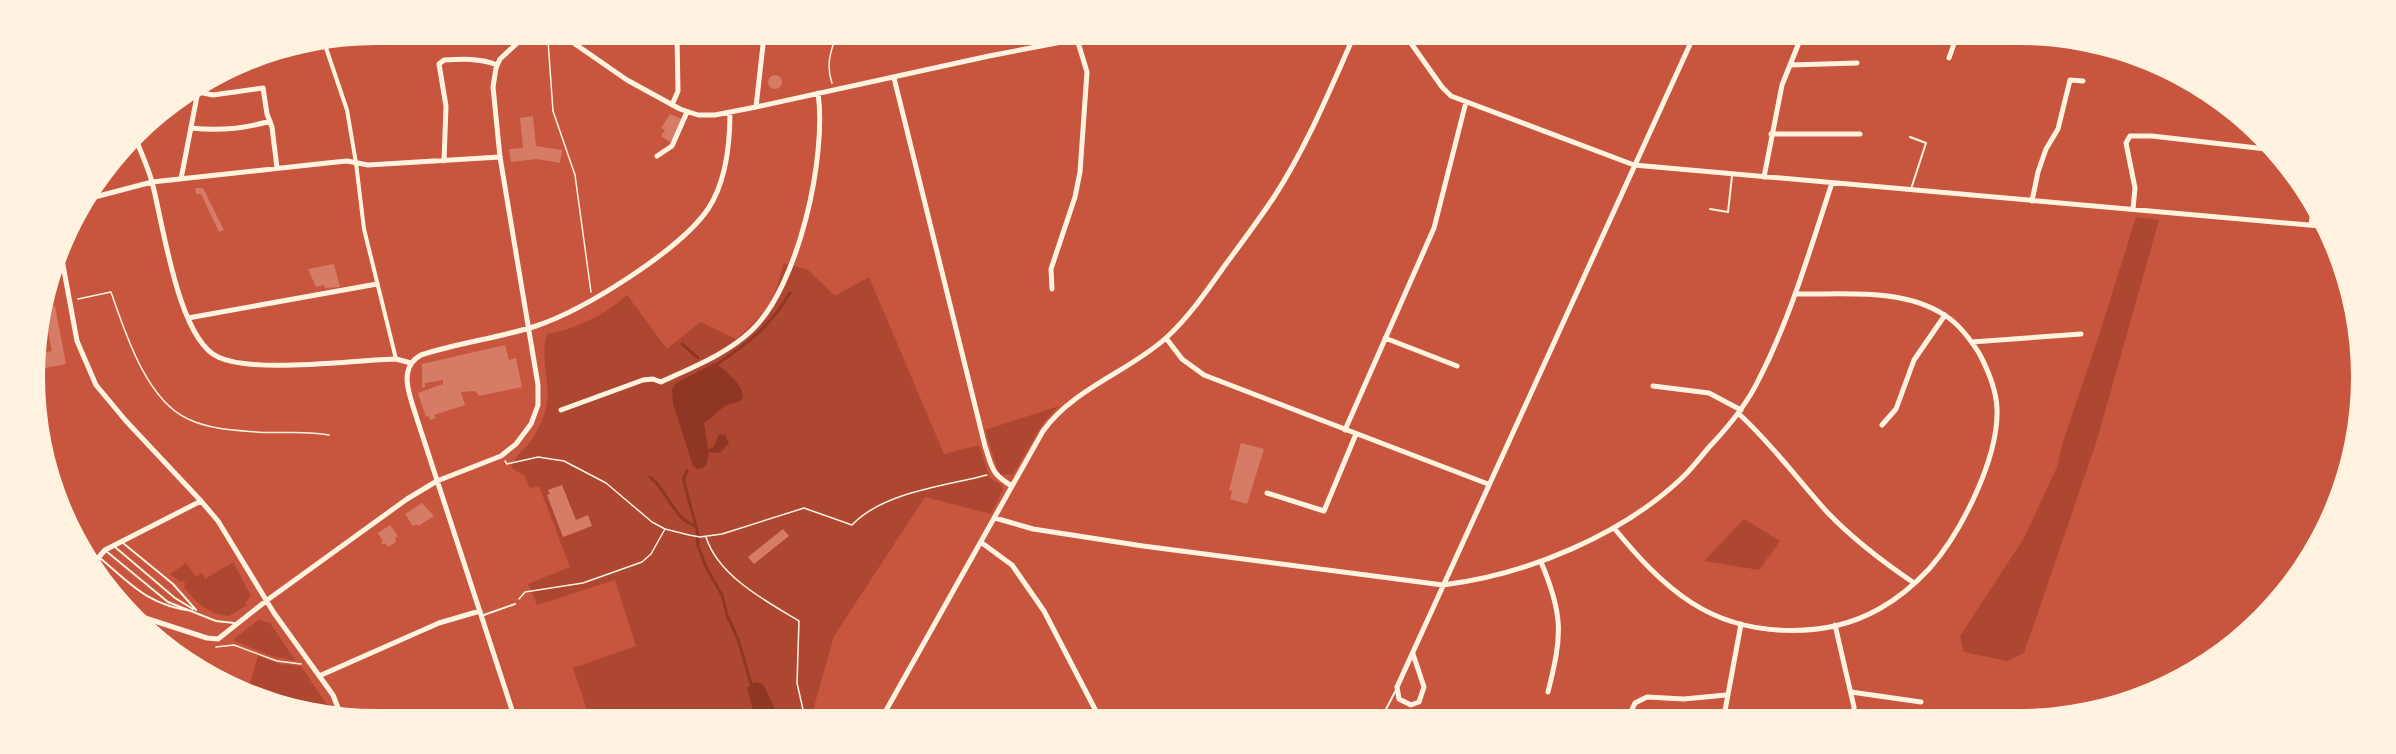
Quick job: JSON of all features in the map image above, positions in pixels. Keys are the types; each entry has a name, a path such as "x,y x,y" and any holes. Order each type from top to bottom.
{"street":[{"path":"150,619 213,639 223,636 266,601 407,499 437,481 501,456 516,444 531,424 538,405 538,385 500,157 493,87 497,65 503,55 516,45"},
{"path":"576,45 627,80 672,105 698,115 756,107 1046,45"},
{"path":"672,105 678,91 677,45"},
{"path":"756,107 763,45"},
{"path":"1052,290 1051,269 1075,197 1080,172 1087,72 1079,45"},
{"path":"887,709 982,543 1029,452 1051,419 1070,402 1126,368 1166,338 1196,305 1274,196 1329,92 1350,45"},
{"path":"1412,45 1442,87 1452,96 1634,165 2315,225"},
{"path":"1413,654 1424,687 1421,699 1414,705 1403,703 1399,699 1397,687 1690,45"},
{"path":"1764,177 1782,85 1798,45"},
{"path":"1949,58 1954,45"},
{"path":"327,49 347,110 364,229 396,359"},
{"path":"444,161 446,106 440,64 444,60 470,59 484,60 497,65"},
{"path":"1790,65 1857,63"},
{"path":"894,78 981,429 994,473 1012,486"},
{"path":"2032,201 2046,149 2058,129 2070,80 2083,81"},
{"path":"205,93 213,95 263,88 278,168"},
{"path":"561,410 643,380 652,379 661,382 723,352 757,324 788,276 807,207 821,123 818,93"},
{"path":"181,179 197,99"},
{"path":"1345,430 1434,228 1466,102"},
{"path":"657,156 672,146 687,112"},
{"path":"512,709 437,481 407,386 406,376 411,363 421,355 528,328 566,314 654,260 683,235 708,208 723,175 730,133 730,112"},
{"path":"191,128 212,130 248,127 270,121"},
{"path":"1771,134 1860,134"},
{"path":"2133,209 2135,188 2126,143 2130,136 2152,136 2259,147"},
{"path":"139,146 152,182 161,226 188,318 201,345 219,358 244,363 285,364 396,359 411,363"},
{"path":"99,196 152,182 347,161 368,165 500,157"},
{"path":"995,518 1022,527 1099,539 1443,585 1471,582 1541,562 1614,528 1651,503 1683,476 1740,412 1776,346 1832,183"},
{"path":"2311,225 2312,220"},
{"path":"63,269 77,341 96,385 218,521 266,601 333,695 337,706"},
{"path":"188,318 376,284"},
{"path":"1614,528 1641,560 1675,590 1713,614 1741,624 1769,629 1793,631 1859,619 1880,609 1929,569 1956,529 1976,491 1992,447 1996,417 1994,390 1987,369 1972,342 1944,315 1929,306 1891,297 1795,294"},
{"path":"1882,424 1896,409 1914,360 1944,315"},
{"path":"1972,342 2081,334"},
{"path":"1166,338 1182,359 1204,375 1488,484"},
{"path":"1385,338 1457,366"},
{"path":"1653,386 1709,393 1740,412 1829,514 1855,539 1914,582"},
{"path":"1267,493 1324,510 1356,434"},
{"path":"99,557 112,545 201,501"},
{"path":"982,543 1012,565 1044,610 1095,709"},
{"path":"1541,562 1555,595 1560,625 1557,656 1548,692"},
{"path":"319,676 439,623 480,613"},
{"path":"1725,709 1741,624"},
{"path":"1835,625 1853,709"},
{"path":"1851,692 1920,702"},
{"path":"1632,709 1635,703 1647,697 1684,699 1726,695"}],"lane":[{"path":"1910,137 1926,143 1911,189"},
{"path":"1710,209 1728,212 1732,175"},
{"path":"121,541 173,584 197,612"},
{"path":"112,545 175,598 197,612"},
{"path":"105,550 159,596 216,621 237,623"},
{"path":"99,557 151,600 171,608 197,612"},
{"path":"480,613 515,604"},
{"path":"1386,709 1397,687"}],"path":[{"path":"548,45 554,111 575,175 592,299"},
{"path":"833,45 829,61 829,73 834,90"},
{"path":"69,301 111,292 126,334 149,381 171,407 187,419 220,429 329,435"},
{"path":"507,464 538,457 569,463 606,483 652,522 665,529 700,537 722,534 804,508 852,525 871,510 906,495 994,473"},
{"path":"515,604 525,592 583,583 646,560 665,529"},
{"path":"706,536 712,553 728,571 753,591 799,621 797,683 803,709"},
{"path":"210,646 234,645 277,661 300,664 307,659"}],"shaded area":[{"path":"2136,217 2159,220 2097,440 2024,653 2007,661 1964,652 1960,636 2024,538 2058,465 2061,448"},
{"path":"784,263 808,270 835,296 869,277 944,454 979,445 990,478 1000,484 1003,489 991,514 925,497 834,636 813,709 587,709 573,668 636,646 615,580 537,605 528,584 570,567 539,486 530,488 524,475 512,468 516,457 535,434 546,408 548,389 544,352 547,334 568,329 589,320 609,309 627,295 667,349 700,322 736,339 762,314 776,288"},
{"path":"715,363 739,385 743,396 740,401 724,407 704,423 708,449 714,447 719,434 725,435 729,443 720,453 709,452 706,466 697,469 693,466 673,404 672,389 676,383"},
{"path":"1059,406 1043,423 1013,474 1001,475 985,430"},
{"path":"1744,519 1780,541 1759,570 1704,561"},
{"path":"233,562 251,596 245,603 247,605 229,616 203,607 188,592 182,580 180,582 170,574 186,563 196,577 202,573 205,579"},
{"path":"259,620 270,623 296,661 272,656 234,641"},
{"path":"258,656 280,664 301,666 327,705 291,698 250,684"},
{"path":"756,682 763,684 775,709 753,709 747,688"}],"building":[{"path":"775,75 780,77 782,82 780,87 775,89 770,87 768,82 770,77"},
{"path":"670,114 682,119 677,133 670,142 661,136 665,130 661,128"},
{"path":"533,116 536,146 562,150 560,163 537,159 511,162 509,149 523,148 520,118"},
{"path":"195,188 203,188 224,230 219,232 201,194 196,194"},
{"path":"334,264 340,287 325,288 324,285 316,287 308,269"},
{"path":"55,306 66,364 45,368 46,352 52,351 48,332 52,307"},
{"path":"505,345 509,360 516,358 522,387 479,396 475,391 461,392 465,405 434,415 436,418 430,420 429,416 426,417 418,393 443,384 443,380 425,383 425,387 422,388 422,364"},
{"path":"1241,443 1264,449 1247,504 1230,499 1232,491 1229,490"},
{"path":"562,485 576,520 588,515 592,526 563,537 547,495 550,494 548,490"},
{"path":"422,503 434,516 418,526 417,524 413,526 405,514"},
{"path":"390,525 398,536 395,538 396,542 388,547 385,543 383,545 378,533"},
{"path":"783,529 789,536 754,564 748,557"}],"waterway":[{"path":"717,364 758,333 775,315 790,293"},
{"path":"682,344 698,358"},
{"path":"687,471 684,482 697,530 698,546 707,569 722,595 752,687"},
{"path":"650,477 681,517 695,526"}]}
